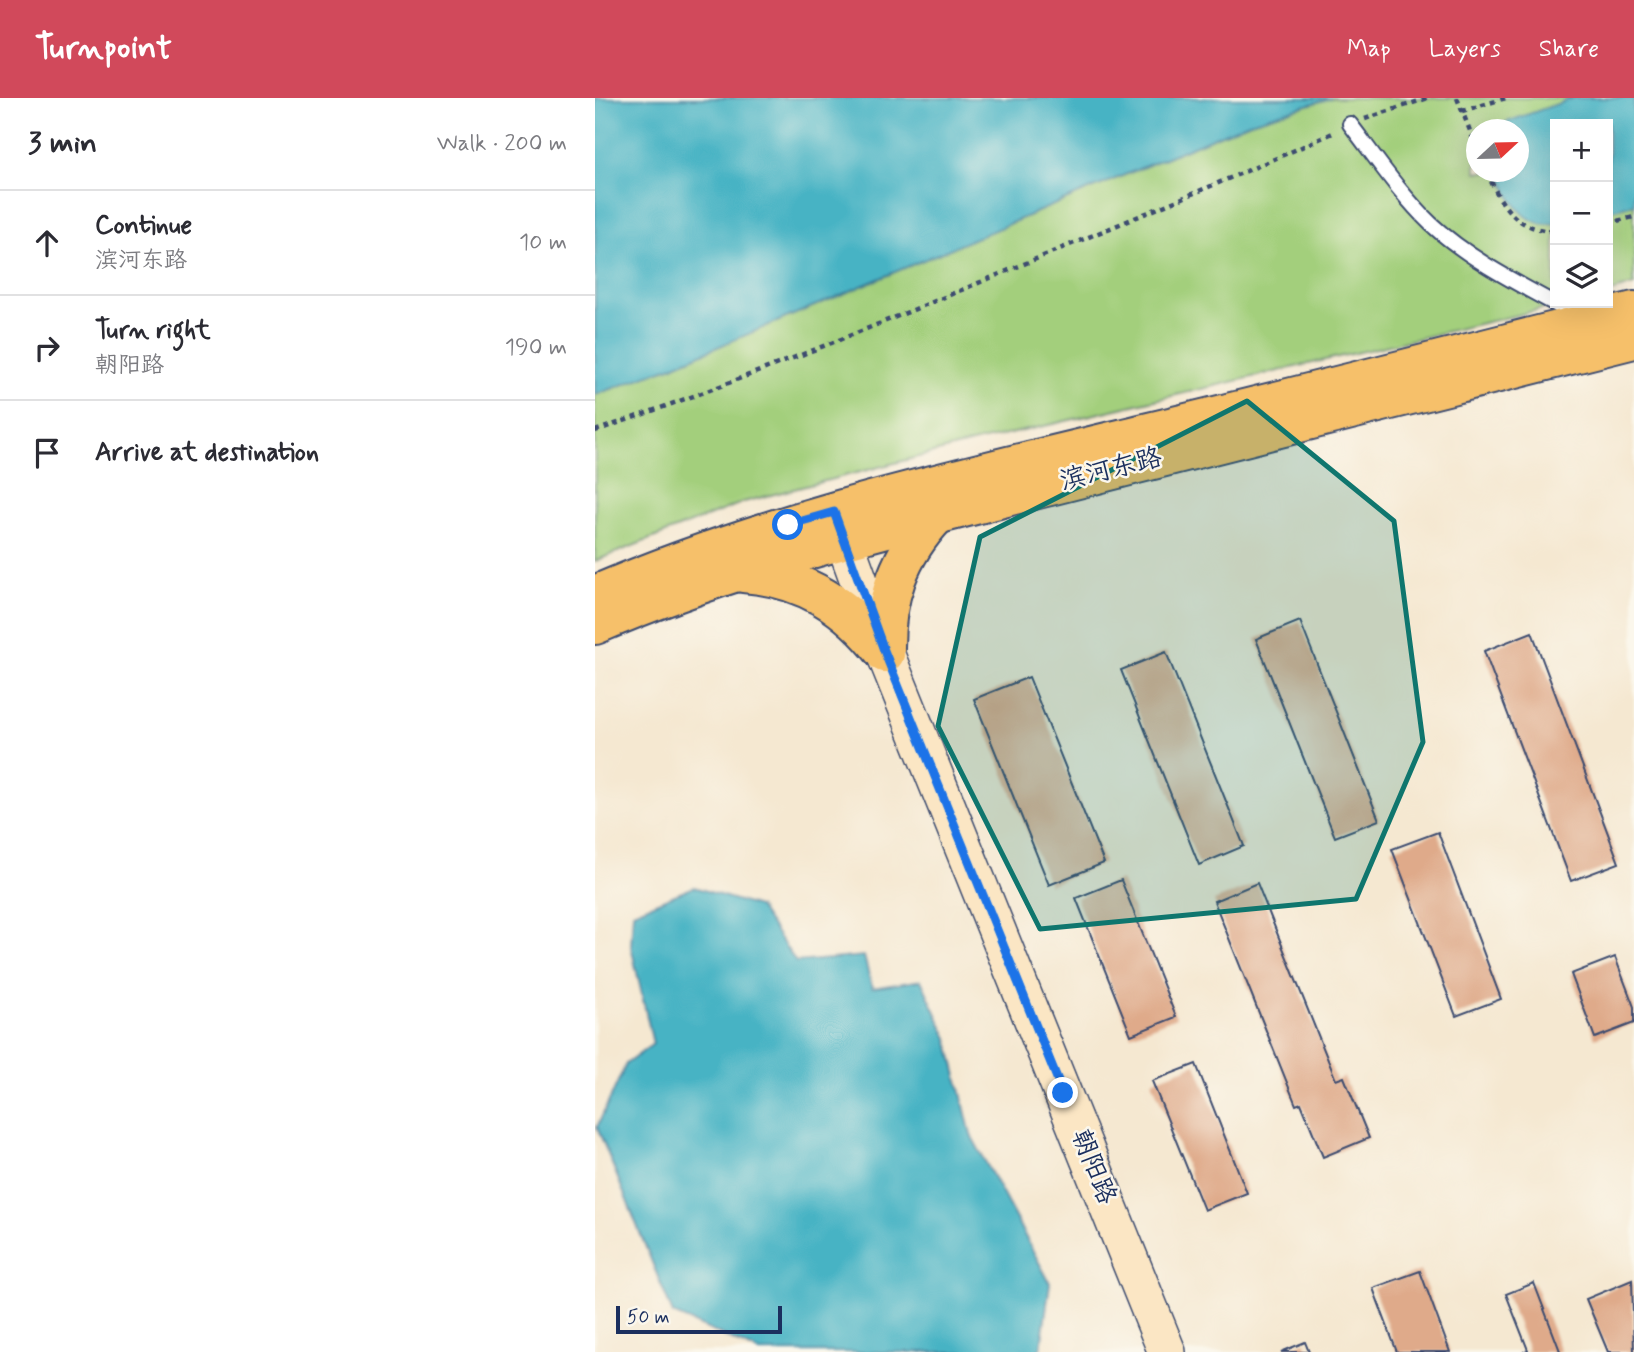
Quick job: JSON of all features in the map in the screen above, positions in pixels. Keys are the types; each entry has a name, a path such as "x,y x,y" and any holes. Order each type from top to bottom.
{"main road":[{"name":"滨河东路","path":"595,625 664,595 731,572 929,485 1634,311"},
{"name":"滨河东路","path":"595,595 654,569 741,539 937,515 1634,339"},
{"path":"885,653 887,602 895,578 919,533 937,515"},
{"path":"731,572 771,576 818,593 852,615 885,653"}],"street":[{"name":"朝阳路","path":"839,526 885,653 1167,1352"}],"lane":[{"path":"1350,124 1404,194 1433,225 1472,254 1588,322"}],"path":[{"path":"595,431 720,388 1252,170 1350,124 1427,98"},
{"path":"1457,98 1466,121"},
{"path":"1462,111 1506,98"},
{"path":"1491,182 1500,202 1510,215 1528,226 1550,230"},
{"path":"1613,222 1634,217"}],"highlighted area":[{"path":"1247,401 1394,521 1423,742 1356,899 1040,929 938,726 980,537"}],"green space":[{"path":"1331,98 1634,98 1634,285 1613,291 1613,119 1550,119 1550,307 972,443 744,502 595,561 595,395 670,367 1250,122"}],"water":[{"path":"595,98 1331,98 1250,122 670,367 595,395"},
{"path":"1574,98 1634,98 1634,204 1613,210 1613,119 1550,119 1550,224 1526,216 1513,201 1504,182 1529,182 1529,119 1515,119"},
{"path":"694,887 758,907 796,962 864,956 872,988 921,980 948,1038 971,1135 1050,1283 1041,1347 1037,1352 760,1352 673,1314 597,1127 626,1064 653,1044 631,946 633,912"}],"building":[{"path":"1300,621 1379,820 1335,837 1256,639"},
{"path":"1532,632 1619,863 1571,881 1484,651"},
{"path":"1166,652 1244,846 1199,865 1121,670"},
{"path":"1029,677 1104,863 1049,885 974,699"},
{"path":"1438,832 1501,999 1456,1016 1392,849"},
{"path":"1121,880 1176,1017 1131,1035 1076,898"},
{"path":"1257,883 1336,1080 1344,1077 1369,1138 1323,1157 1301,1103 1296,1105 1214,901"},
{"path":"1615,957 1634,1007 1634,1023 1595,1038 1571,974"},
{"path":"1196,1064 1247,1193 1204,1210 1152,1081"},
{"path":"1420,1271 1450,1352 1397,1352 1373,1288"},
{"path":"1632,1280 1634,1352 1608,1352 1586,1299"},
{"path":"1534,1283 1560,1351 1523,1352 1528,1350 1506,1294"},
{"path":"1305,1342 1309,1352 1281,1352"}],"route":[{"path":"788,525 834,512 885,653 1063,1093"}]}
